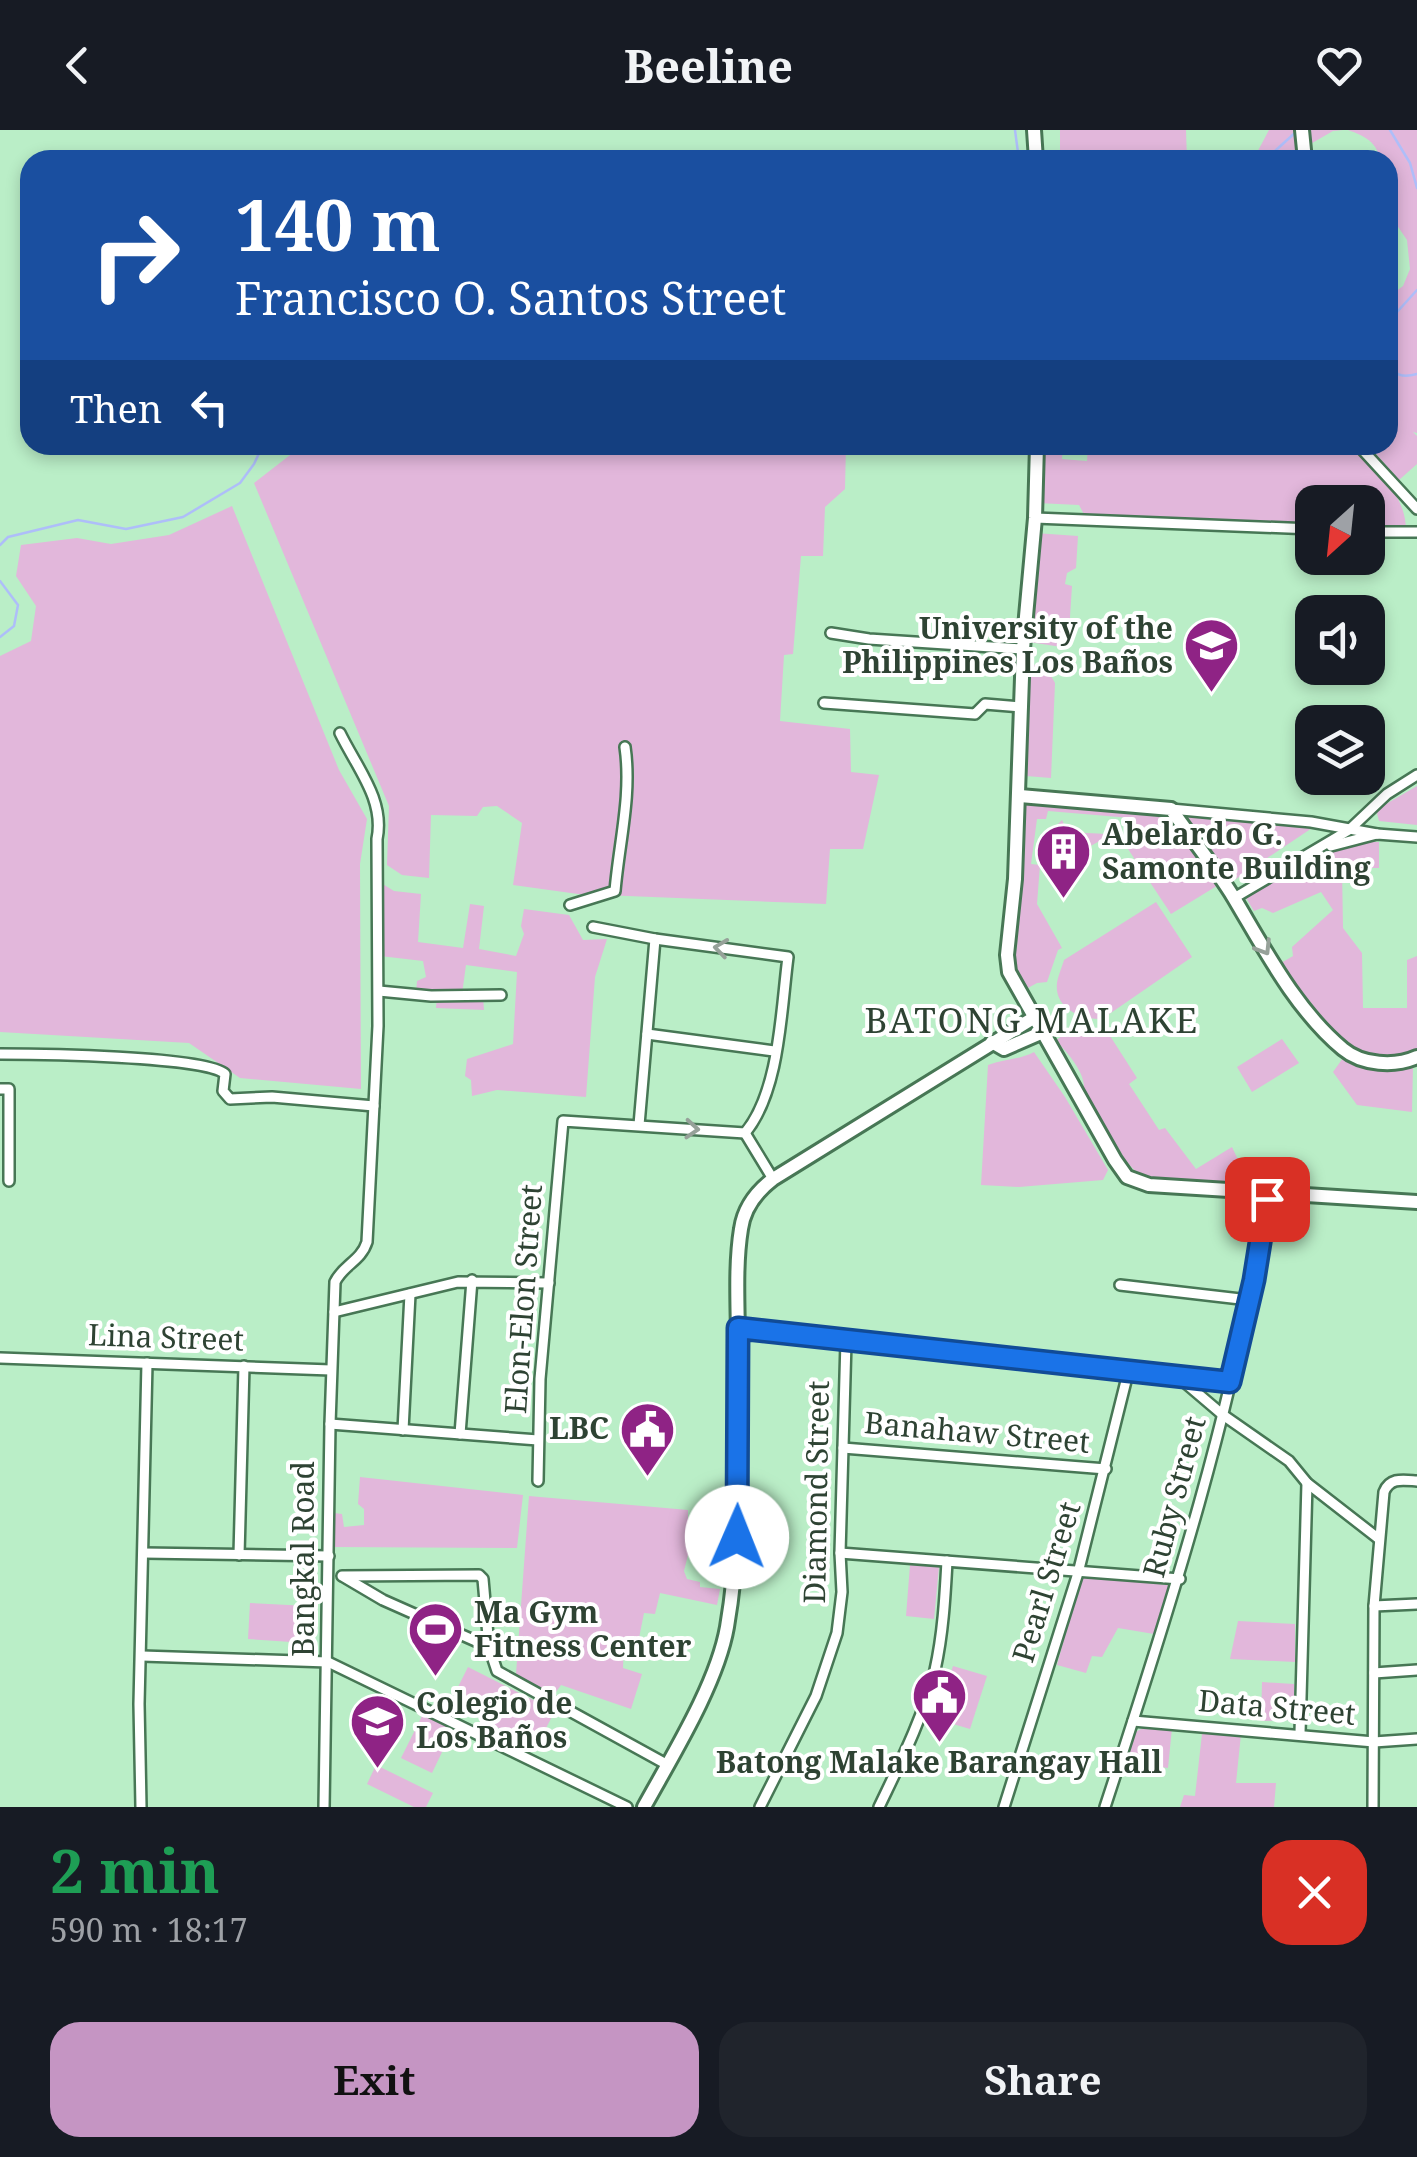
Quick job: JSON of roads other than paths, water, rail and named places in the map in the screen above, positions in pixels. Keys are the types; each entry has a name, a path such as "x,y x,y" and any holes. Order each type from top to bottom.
{"main road":[{"path":"1037,455 1023,649 1020,796 1007,955 1009,972 1127,1176 1149,1186 1417,1202"},
{"path":"1020,796 1171,809 1308,1013 1344,1050 1384,1063 1417,1057"},
{"path":"646,1806 716,1666 726,1631 736,1558 741,1228 754,1197 772,1178 1036,1017"},
{"path":"992,1042 1004,1050 1044,1032"}],"street":[{"path":"1367,455 1417,510"},
{"path":"1035,518 1295,528"},
{"path":"1385,532 1417,532"},
{"path":"831,632 869,639 1023,649"},
{"path":"824,703 975,714 985,704 1022,707"},
{"name":"Bangkal Road","path":"324,1807 335,1282 340,1272 363,1256 367,1242 379,991 377,839 381,819 371,790 340,733"},
{"path":"570,904 616,891 628,788 625,747"},
{"path":"1234,898 1349,830 1387,794 1417,775"},
{"path":"1171,809 1417,836"},
{"path":"1320,849 1378,834"},
{"path":"594,927 788,956 764,1105 744,1133"},
{"path":"655,939 640,1125 744,1133"},
{"path":"379,991 500,996"},
{"path":"647,1034 774,1051"},
{"path":"0,1054 206,1064 225,1074 223,1091 230,1099 272,1097 374,1106"},
{"path":"0,1089 9,1090 4,1142 9,1181"},
{"name":"Elon-Elon Street","path":"538,1481 540,1379 563,1121 640,1125"},
{"path":"744,1133 772,1178"},
{"name":"Ruby Street","path":"1104,1807 1180,1580 1223,1415 1268,1193"},
{"path":"334,1312 472,1280 549,1283"},
{"path":"460,1434 472,1280"},
{"path":"1120,1285 1249,1300"},
{"path":"403,1430 410,1294"},
{"path":"738,1328 1230,1382"},
{"name":"Diamond Street","path":"760,1807 816,1696 832,1652 842,1592 846,1341"},
{"name":"Lina Street","path":"0,1358 332,1370"},
{"path":"141,1807 138,1704 147,1363"},
{"path":"238,1554 244,1366"},
{"name":"Pearl Street","path":"1004,1807 1078,1574 1129,1369"},
{"path":"1175,1375 1223,1415 1289,1460 1307,1483 1379,1539"},
{"path":"330,1424 538,1440"},
{"name":"Banahaw Street","path":"843,1448 1106,1469"},
{"path":"1372,1807 1374,1606 1379,1539 1387,1484 1394,1480 1417,1481"},
{"path":"1300,1734 1307,1483"},
{"path":"144,1553 329,1556"},
{"path":"840,1553 1180,1580"},
{"path":"878,1807 918,1726 934,1671 948,1561"},
{"path":"329,1574 479,1575 483,1579 489,1648 498,1671 666,1764"},
{"path":"342,1576 383,1600 489,1648"},
{"path":"1374,1606 1417,1604"},
{"path":"142,1656 328,1662 628,1807"},
{"path":"1374,1673 1417,1670"},
{"name":"Data Street","path":"1133,1721 1374,1742 1417,1739"}],"waterway":[{"path":"1015,130 1018,150"},
{"path":"1390,130 1410,163 1417,188"},
{"path":"1276,150 1297,131"},
{"path":"1398,311 1417,290"},
{"path":"1398,374 1417,374"},
{"path":"0,545 8,537 78,520 126,529 183,517 240,483 258,455"},
{"path":"0,581 18,605 14,626 0,637"}],"place":[{"name":"University of the Philippines Los Baños","path":"1212,695"},
{"name":"Abelardo G. Samonte Building","path":"1063,901"},
{"name":"LBC","path":"648,1478"},
{"name":"Ma Gym Fitness Center","path":"435,1679"},
{"name":"Batong Malake Barangay Hall","path":"939,1744"},
{"name":"Colegio de Los Baños","path":"377,1770"}],"district":[{"name":"BATONG MALAKE","path":"1032,1021"}]}
